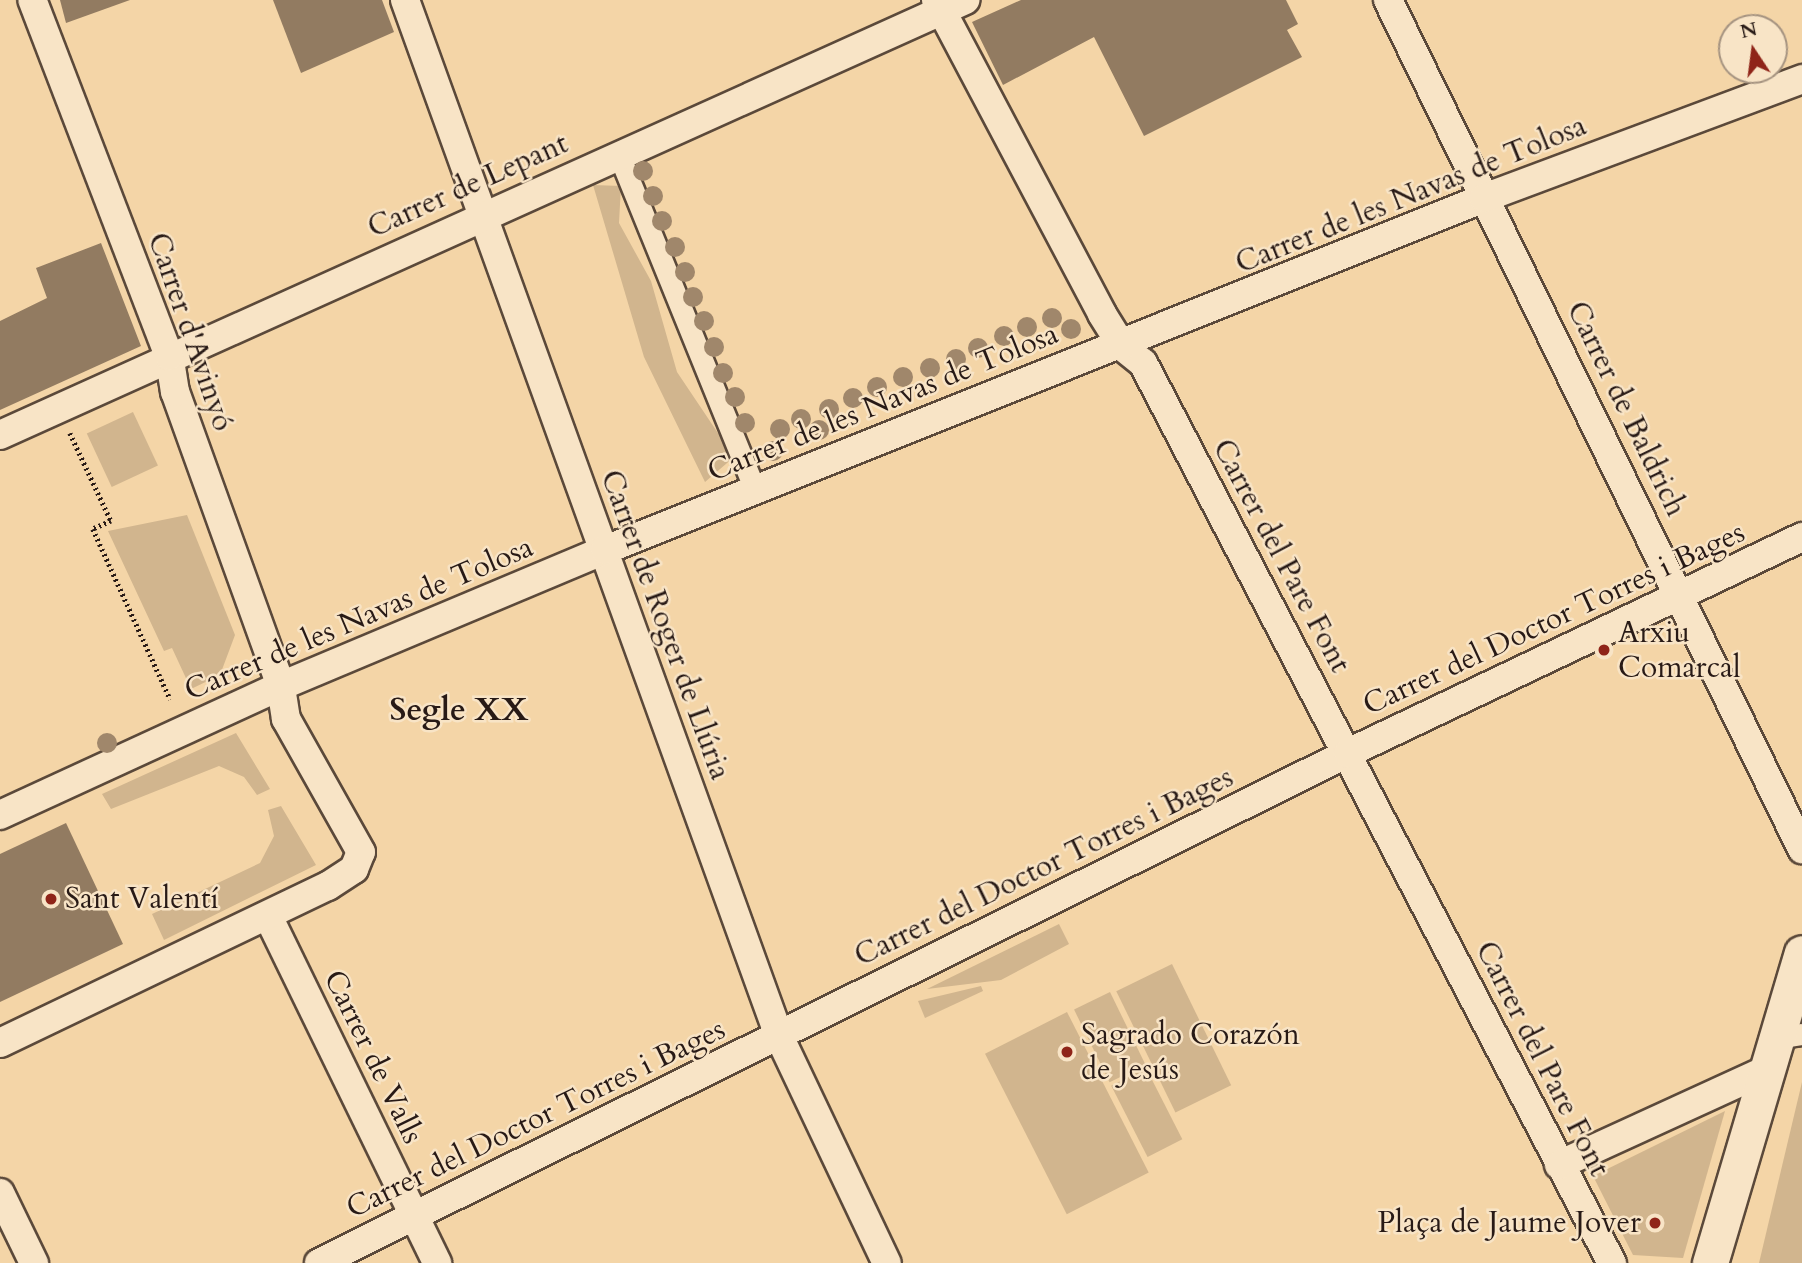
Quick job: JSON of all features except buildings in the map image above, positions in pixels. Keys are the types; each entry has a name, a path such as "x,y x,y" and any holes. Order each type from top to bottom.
{"street":[{"name":"Carrer d'Avinyó","path":"32,0 169,356 179,405 281,686 286,719 361,852 354,869 268,916"},
{"name":"Carrer de Roger de Llúria","path":"405,0 779,1036 887,1263"},
{"name":"Carrer de Baldrich","path":"1388,0 1684,598 1802,849"},
{"name":"Carrer de Lepant","path":"0,435 948,4"},
{"name":"Carrer del Pare Font","path":"948,4 1123,347 1143,363 1612,1263"},
{"name":"Carrer de les Navas de Tolosa","path":"0,815 281,686 605,550 1123,347 1484,198 1802,79"},
{"path":"619,155 755,490"},
{"name":"Carrer del Doctor Torres i Bages","path":"319,1263 1348,753 1684,598 1802,537"},
{"path":"0,1043 268,916"},
{"name":"Carrer de Valls","path":"268,916 438,1263"},
{"path":"1710,1263 1764,1071 1789,1036 1802,953"},
{"path":"1559,1165 1764,1071"},
{"path":"0,1193 34,1263"}],"path":[{"path":"75,444 111,521 93,529 170,699"}],"shaded area":[{"path":"593,185 621,186 619,223 651,281 677,372 734,457 705,482 644,357"},
{"path":"133,412 158,465 112,487 87,434"},
{"path":"187,515 235,635 220,675 191,689 172,648 164,651 108,531"},
{"path":"236,733 270,789 257,795 244,777 219,766 111,809 102,794"},
{"path":"281,806 316,865 164,940 152,914 260,863 274,836 268,810"},
{"path":"1059,924 1069,944 1001,980 927,989"},
{"path":"1172,964 1231,1085 1175,1113 1116,991"},
{"path":"981,986 983,991 925,1018 918,1001"},
{"path":"1110,992 1146,1065 1110,1082 1074,1010"},
{"path":"1067,1012 1149,1172 1067,1214 985,1054"},
{"path":"1146,1068 1182,1139 1148,1157 1111,1086"},
{"path":"1802,1082 1802,1263 1759,1263"},
{"name":"Plaça de Jaume Jover","path":"1725,1111 1683,1258 1633,1255 1593,1176"}],"place":[{"name":"Arxiu Comarcal","path":"1604,650"},
{"name":"Sant Valentí","path":"51,899"},
{"name":"Sagrado Corazón de Jesús","path":"1067,1052"},
{"name":"Plaça de Jaume Jover","path":"1655,1223"}],"district":[{"name":"Segle XX","path":"459,710"}]}
